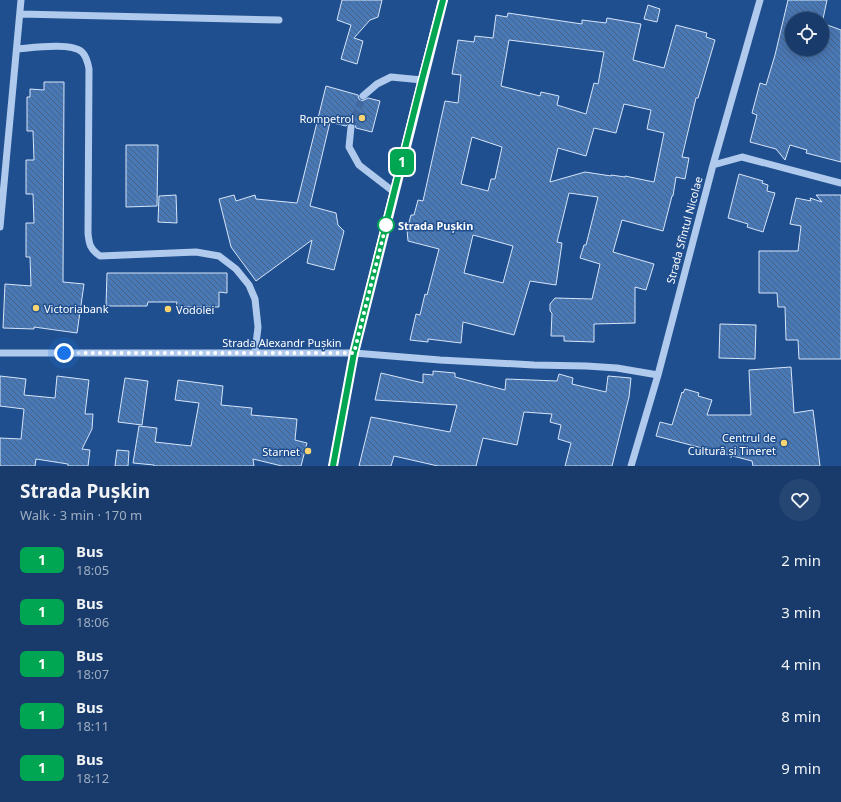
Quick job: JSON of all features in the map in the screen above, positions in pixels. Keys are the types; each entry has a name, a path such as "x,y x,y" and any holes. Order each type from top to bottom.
{"main road":[{"path":"333,466 354,353 443,0"}],"street":[{"path":"0,227 21,0"},
{"name":"Strada Sfîntul Nicolae","path":"631,466 658,375 713,165 760,0"},
{"path":"20,14 279,20"},
{"path":"17,49 74,48 82,52 87,60 89,69 88,233 89,244 93,251 100,256 196,252 219,256 236,269 249,285 255,299 258,327 255,353"},
{"path":"363,96 377,84 391,77 422,80"},
{"path":"351,127 349,147 359,165 394,192"},
{"path":"713,165 742,157 841,183"},
{"name":"Strada Alexandr Pușkin","path":"0,353 354,353 526,365 617,368 658,375"}],"building":[{"path":"342,0 382,0 378,17 370,20 354,38 363,41 357,64 341,59 351,25 337,20"},
{"path":"788,0 827,0 824,12 785,12"},
{"path":"648,5 660,9 657,22 644,19"},
{"path":"508,13 582,24 582,20 606,23 607,18 641,24 633,60 664,68 676,25 707,33 706,37 715,40 698,98 696,98 682,157 689,158 685,179 676,177 673,196 663,231 622,220 613,252 654,264 646,290 635,287 635,323 594,324 594,342 564,341 564,336 551,336 552,313 550,311 550,304 555,298 592,299 600,264 580,258 584,245 586,245 598,197 569,193 557,242 562,243 556,285 530,281 514,335 463,322 461,343 428,339 428,342 410,340 416,314 420,315 425,294 427,295 439,249 408,241 407,230 411,215 414,215 418,200 423,201 445,101 458,103 461,75 452,74 458,40 474,42 475,36 493,38 496,15 507,17","holes":["509,40 604,52 598,84 594,83 586,114 557,105 559,96 541,92 540,96 501,86","624,104 651,110 647,129 664,133 654,182 625,176 611,176 585,172 550,182 558,148 586,156 594,128 616,133","472,137 502,147 495,179 491,179 488,191 461,184","473,235 513,246 503,283 464,273"]},
{"path":"785,13 785,56 829,56 829,26 841,30 841,162 806,153 807,150 790,145 785,160 776,149 750,142 757,115 752,113 760,83 766,85"},
{"path":"44,82 64,82 63,282 84,284 77,333 34,327 34,329 3,328 5,284 31,286 30,257 26,257 26,223 34,223 33,194 26,194 26,160 34,160 33,131 27,131 27,97 30,97 30,89 44,90"},
{"path":"326,86 358,95 359,99 362,101 368,98 380,101 372,132 356,128 352,122 346,126 330,122 310,206 336,213 338,225 344,231 334,270 307,263 312,240 256,281 231,247 219,199 234,195 236,201 255,195 256,199 297,203"},
{"path":"126,145 158,145 157,206 126,207"},
{"path":"739,174 763,181 762,183 768,185 767,191 775,193 763,232 747,227 748,224 728,218"},
{"path":"176,195 177,223 158,222 159,196"},
{"path":"816,195 841,195 841,359 799,359 798,340 786,340 785,307 778,307 777,293 759,293 759,251 798,251 801,226 790,224 796,198 811,201 810,198 822,202"},
{"path":"107,273 227,273 227,293 219,292 219,307 176,307 177,302 148,302 147,306 106,306"},
{"path":"720,324 756,325 755,359 719,358"},
{"path":"791,367 794,413 813,410 820,466 753,466 752,461 656,436 660,422 672,425 682,392 683,393 685,389 699,393 698,396 712,400 707,415 751,415 749,370"},
{"path":"433,371 455,373 455,377 505,390 506,379 557,381 559,374 573,378 572,384 606,392 608,376 631,378 629,397 612,466 565,466 571,443 558,439 561,425 550,422 552,414 524,412 517,445 483,438 476,466 438,466 394,456 391,466 359,466 371,417 450,432 457,405 375,400 381,373 423,383 423,374 433,375"},
{"path":"0,376 26,379 24,395 55,398 57,376 89,380 85,414 93,414 92,429 82,449 90,450 88,466 68,466 68,464 36,459 35,466 0,466 0,438 21,439 24,409 0,406"},
{"path":"125,378 148,381 142,425 118,422"},
{"path":"178,380 223,386 221,405 252,408 251,415 297,419 295,440 307,443 301,466 282,466 253,459 254,466 154,466 133,463 139,426 157,428 155,442 191,446 199,403 175,400"},
{"path":"117,450 129,451 128,466 115,466"}],"tunnel":[{"path":"351,127 363,96"}],"bus line":[{"name":"1","path":"333,466 354,353 443,0"}],"place":[{"name":"Rompetrol","path":"362,118"},
{"name":"Strada Pușkin","path":"386,225"},
{"name":"Victoriabank","path":"36,308"},
{"name":"Vodolei","path":"168,309"},
{"name":"Centrul de Cultură și Tineret","path":"784,443"},
{"name":"Starnet","path":"308,451"}],"route":[{"path":"64,353 354,353 361,330 387,221 386,225"}]}
